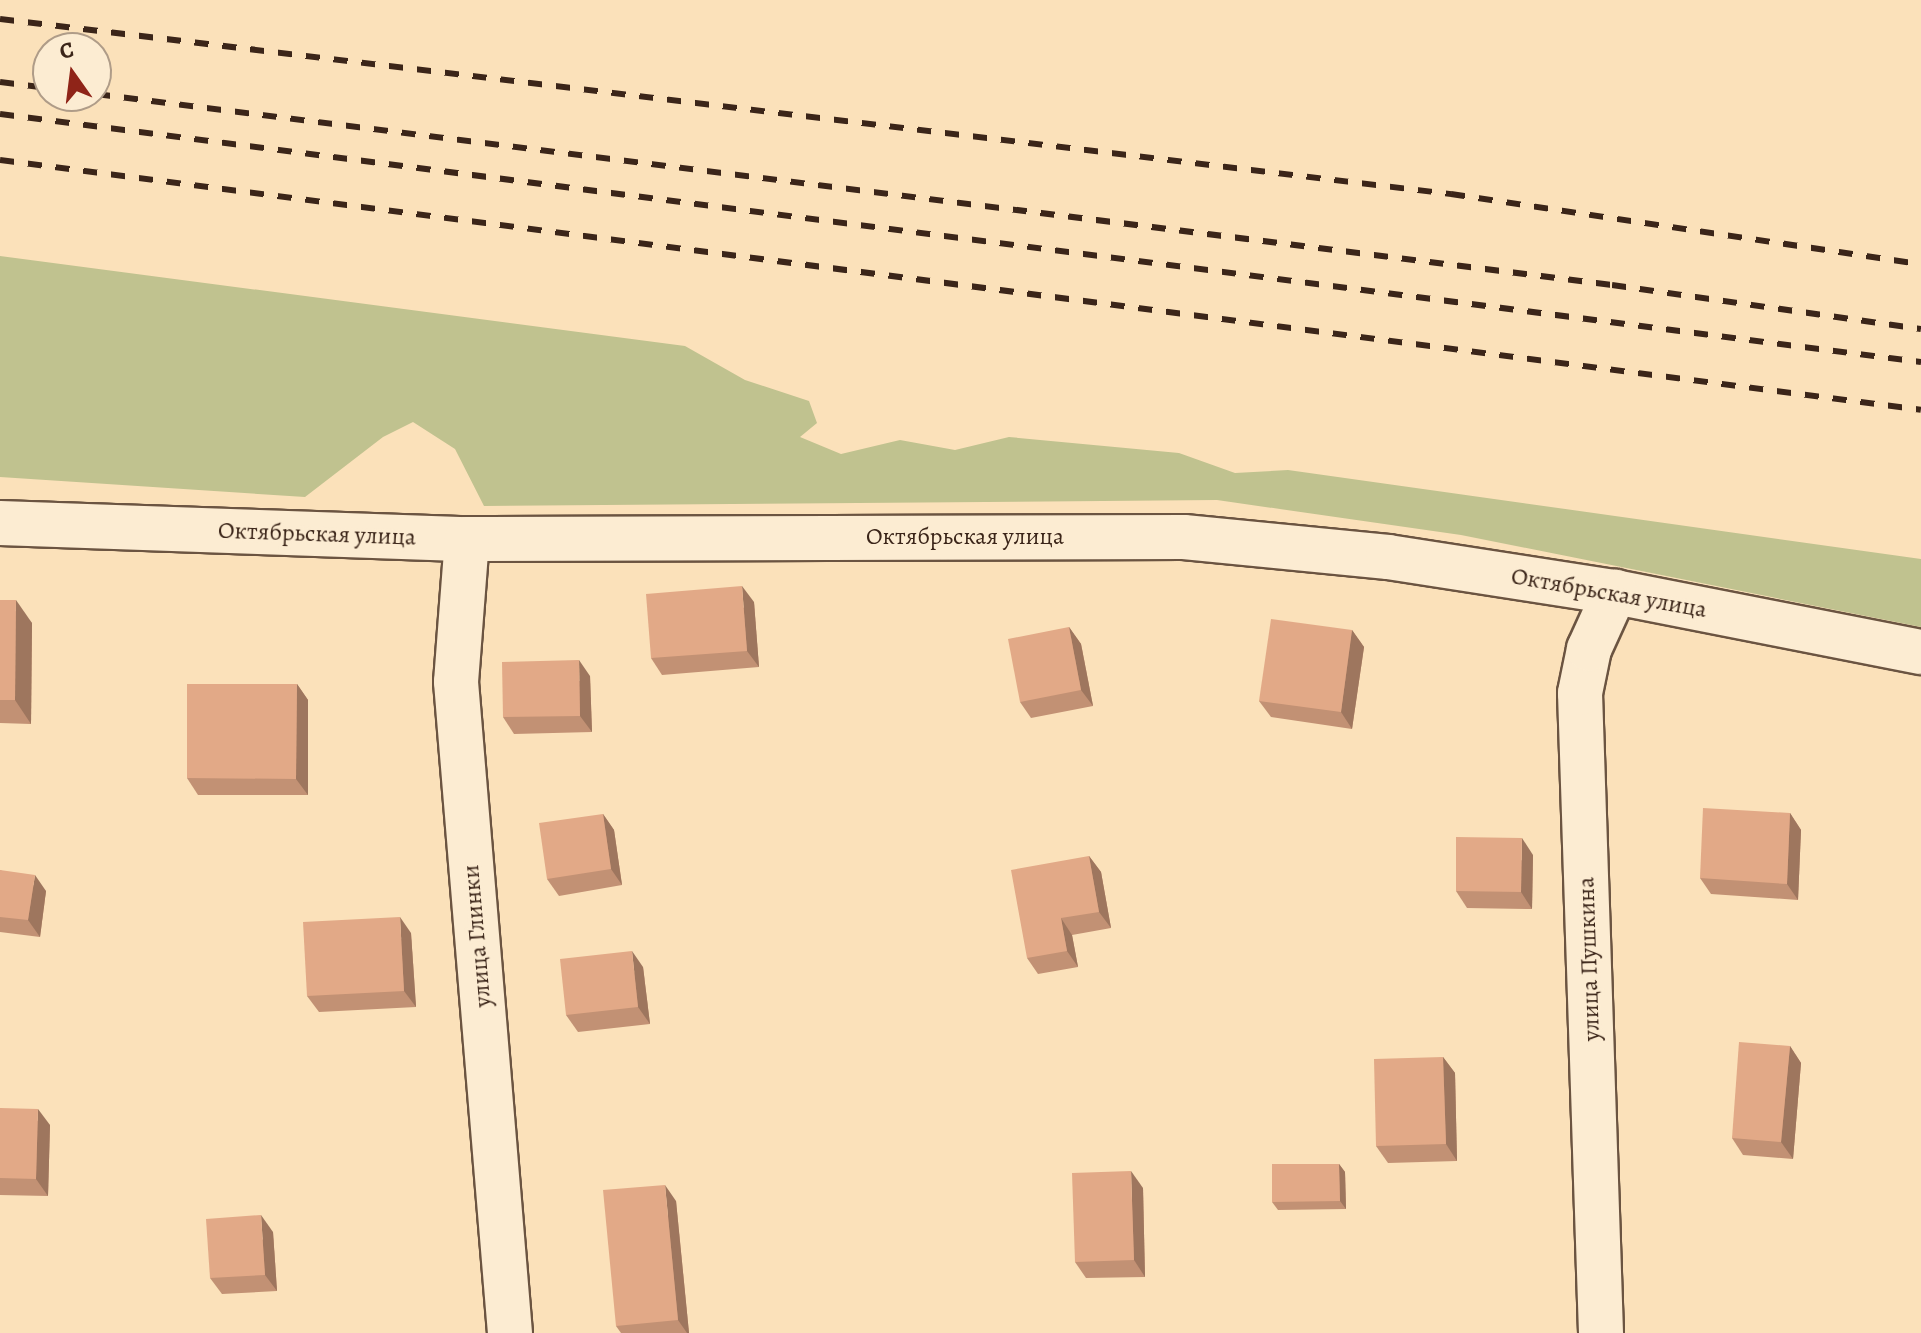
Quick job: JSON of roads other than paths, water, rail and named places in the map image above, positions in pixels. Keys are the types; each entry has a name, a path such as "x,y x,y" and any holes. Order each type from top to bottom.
{"street":[{"name":"Октябрьская улица","path":"0,523 467,539 1184,537 1388,557 1615,592 1921,652"},
{"name":"улица Глинки","path":"467,539 456,682 510,1333"},
{"name":"улица Пушкина","path":"1601,1333 1580,693 1589,649 1615,592"}],"railway":[{"path":"0,19 1451,194 1921,264"},
{"path":"0,82 32,86"},
{"path":"112,96 1612,285 1921,329"},
{"path":"0,114 1921,362"},
{"path":"0,160 1921,410"}]}
